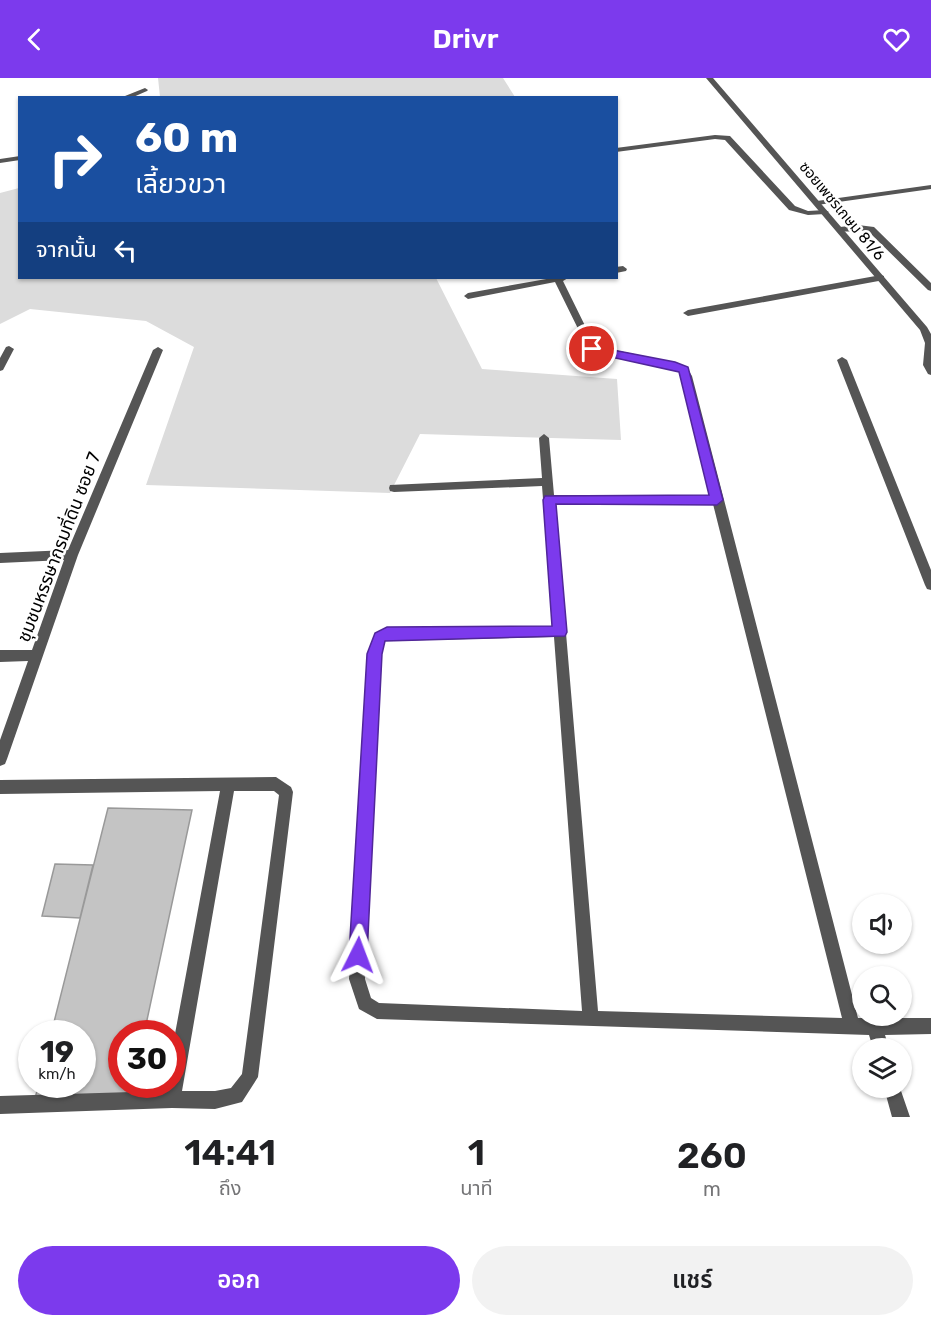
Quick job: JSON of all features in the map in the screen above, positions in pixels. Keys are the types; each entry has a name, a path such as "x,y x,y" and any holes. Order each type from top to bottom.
{"street":[{"name":"ซอยเพชรเกษม 81/6","path":"709,78 924,329 930,343 928,365 931,372"},
{"path":"128,96 145,90"},
{"path":"618,150 715,137 727,138 792,208 808,213 825,212"},
{"path":"0,161 18,158"},
{"path":"817,203 931,187"},
{"path":"840,229 858,227 871,229 931,288"},
{"path":"688,313 881,278"},
{"path":"468,296 555,279"},
{"path":"560,279 592,349 675,365 684,369 852,1026"},
{"path":"0,368 9,349"},
{"name":"ชุมชนหรรษากรมที่ดิน ซอย 7","path":"0,759 72,555 158,350"},
{"path":"842,360 931,585"},
{"path":"544,438 591,1019"},
{"path":"394,488 548,482"},
{"path":"549,500 717,500"},
{"path":"0,558 72,555"},
{"path":"560,632 387,634 380,638 374,654 357,979 365,1003 377,1011 875,1027 931,1026"},
{"path":"0,656 37,655"},
{"path":"172,1099 228,784"},
{"path":"0,787 276,784 286,792 250,1077 236,1096 215,1100 172,1099 0,1106"},
{"path":"875,1027 878,1038"},
{"path":"895,1098 901,1117"}],"shaded area":[{"path":"158,78 503,78 514,96 160,96"},
{"path":"18,188 18,279 437,279 482,369 617,379 621,440 420,434 390,493 146,485 194,347 146,321 30,309 0,324 0,193"}],"building":[{"path":"108,808 192,810 147,1020 108,1020 108,1096 96,1096 96,1020 55,1020"},
{"path":"55,864 93,865 80,918 42,916"}],"route":[{"path":"358,955 374,654 380,638 387,634 560,632 549,500 717,500 684,369 675,365 592,349"}]}
